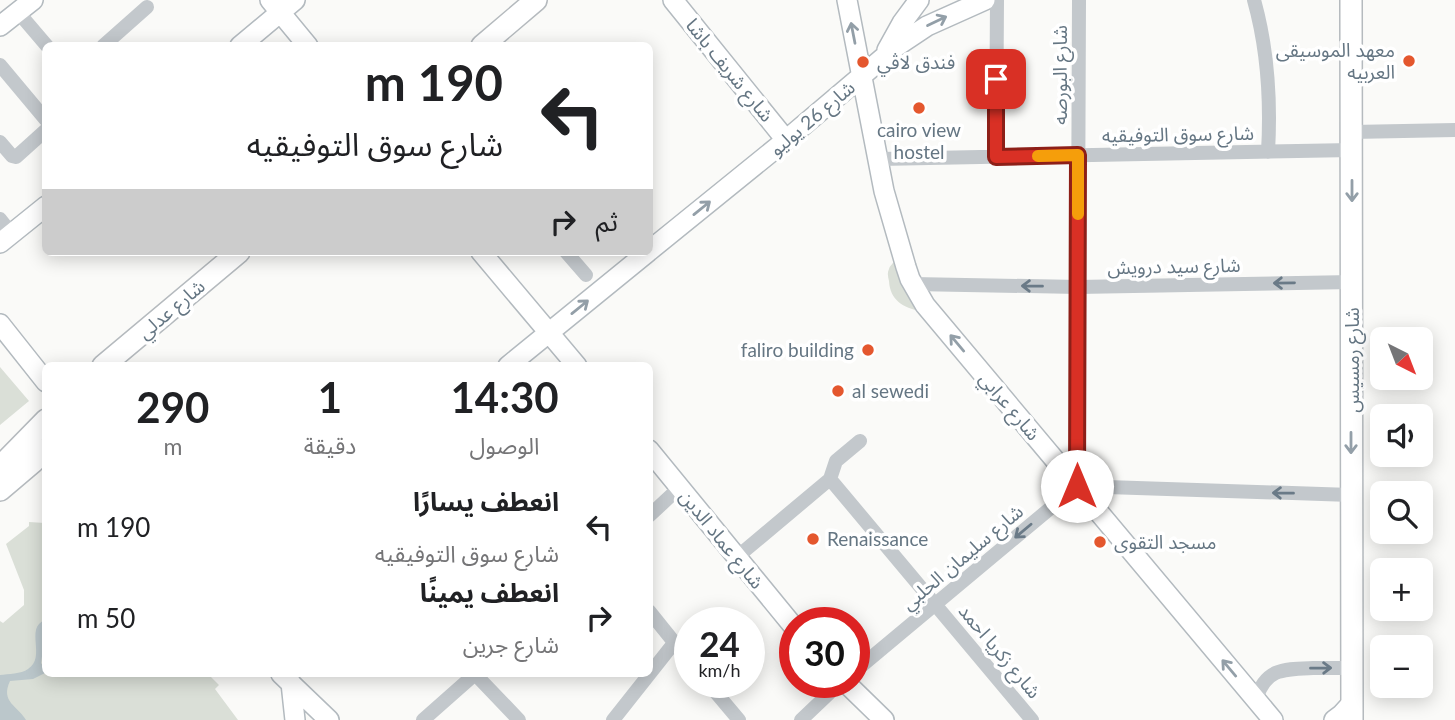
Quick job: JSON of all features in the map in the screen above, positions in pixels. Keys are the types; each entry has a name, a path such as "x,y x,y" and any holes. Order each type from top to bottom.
{"main road":[{"path":"487,42 536,0"},
{"name":"شارع رمسيس","path":"1351,0 1352,711"},
{"name":"شارع عدلي","path":"108,362 234,256"},
{"path":"0,445 42,440"},
{"path":"0,467 42,441"},
{"path":"0,490 27,468 42,442"}],"street":[{"name":"شارع شريف باشا","path":"673,0 786,140"},
{"name":"شارع عرابي","path":"847,0 884,191 913,284 931,314 1273,720"},
{"path":"883,58 893,37 919,0"},
{"name":"شارع 26 يوليو","path":"653,249 911,35 985,0"},
{"path":"996,157 997,0"},
{"name":"شارع البورصه","path":"1077,486 1079,0"},
{"path":"1255,0 1270,89 1268,152"},
{"path":"244,42 282,4 306,42"},
{"path":"0,26 25,6 45,42"},
{"path":"108,42 148,7"},
{"path":"0,65 42,115"},
{"name":"شارع سوق التوفيقيه","path":"878,159 1268,152 1455,130"},
{"path":"0,142 16,157 42,134"},
{"path":"4,232 42,208"},
{"path":"484,256 573,362"},
{"path":"569,256 586,275"},
{"name":"شارع 26 يوليو","path":"513,362 644,256"},
{"name":"شارع سيد درويش","path":"913,284 1078,287 1352,282"},
{"path":"0,324 42,377"},
{"path":"737,557 830,479 836,461 860,441"},
{"name":"شارع عماد الدين","path":"653,455 779,609"},
{"name":"شارع زكريا احمد","path":"830,479 1032,720"},
{"path":"1077,486 1351,495"},
{"name":"شارع سليمان الحلبي","path":"870,659 1077,486"},
{"path":"653,512 680,487"},
{"path":"653,616 674,643 653,670"},
{"path":"1256,700 1259,688 1267,677 1278,671 1353,668"},
{"path":"292,677 295,720"},
{"path":"292,677 328,720"},
{"path":"423,720 470,677"},
{"path":"474,677 519,720"},
{"path":"613,720 647,677"},
{"path":"720,698 739,720"},
{"path":"801,720 825,698"},
{"path":"860,698 884,720"},
{"path":"1335,720 1352,711"}],"shaded area":[{"path":"896,259 921,311 903,305 892,293 888,272"},
{"path":"0,367 29,401 0,425"},
{"path":"29,522 42,523 42,677 211,677 219,685 215,689 238,720 0,720 0,621 3,623 24,605 24,590 6,544 29,526"},
{"path":"42,622 42,674 33,679 10,681 7,688 11,703 26,720 0,720 0,675 22,672 33,664 36,657 36,629"}],"slow traffic":[{"path":"1038,156 1078,155 1078,214"}],"place":[{"name":"معهد الموسيقى العربيه","path":"1409,61"},
{"name":"فندق لاڤي","path":"863,62"},
{"name":"cairo view hostel","path":"919,108"},
{"name":"faliro building","path":"868,350"},
{"name":"al sewedi","path":"838,391"},
{"name":"Renaissance","path":"813,539"},
{"name":"مسجد التقوى","path":"1100,542"}],"route":[{"path":"996,79 996,157 1078,155 1077,486"}]}
